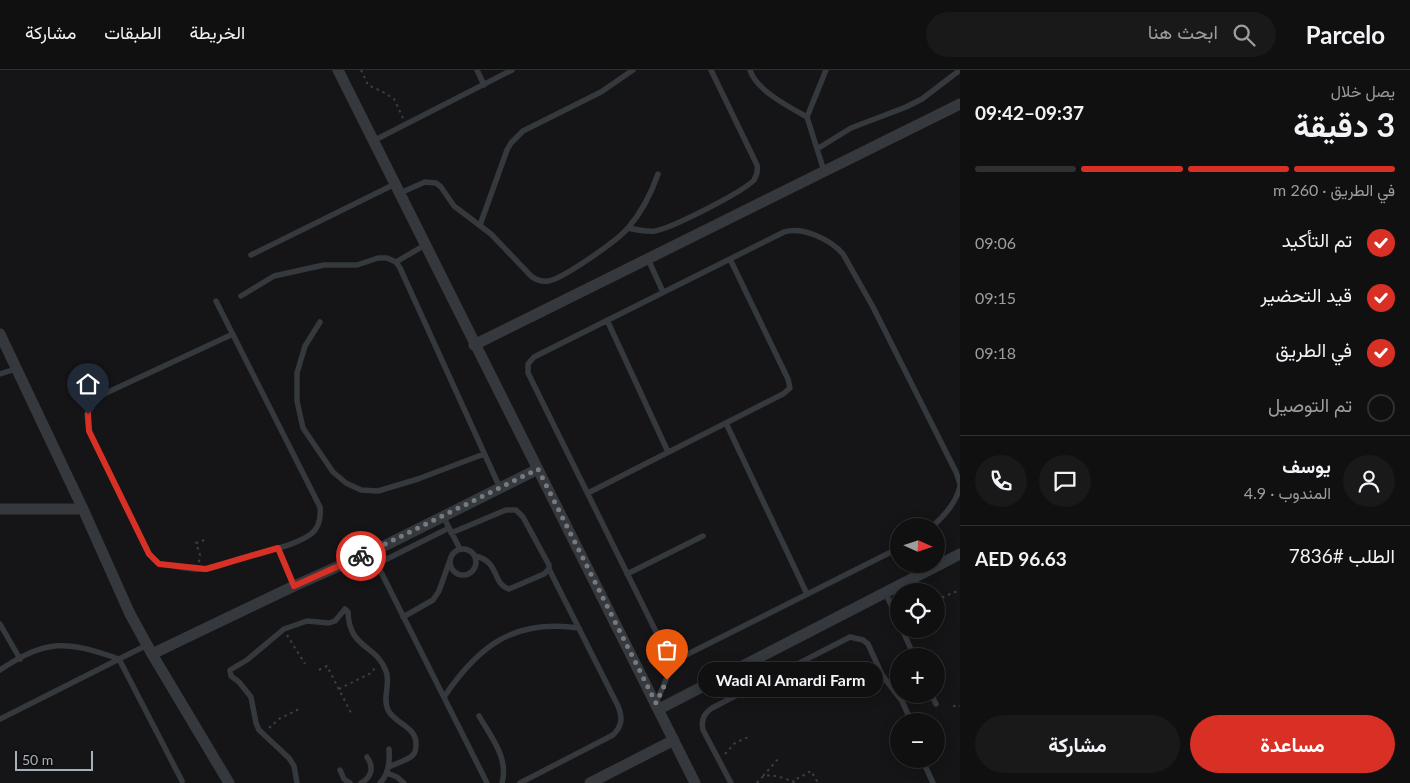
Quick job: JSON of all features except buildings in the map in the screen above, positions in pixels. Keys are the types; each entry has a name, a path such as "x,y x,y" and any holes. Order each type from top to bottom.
{"street":[{"path":"338,70 474,345 695,783"},
{"path":"474,345 960,104"},
{"path":"0,334 84,509 112,576 149,649 229,783"},
{"path":"149,649 358,558 538,469"},
{"path":"0,510 84,509"},
{"path":"657,706 960,554"},
{"path":"590,783 674,740"}],"lane":[{"path":"476,70 484,85"},
{"path":"373,141 512,70"},
{"path":"480,225 507,150 516,136 601,92 633,70"},
{"path":"628,228 641,231 654,231 666,228 732,194 756,176 757,165 711,70"},
{"path":"750,70 754,78 765,90 807,117"},
{"path":"824,171 807,117 826,70"},
{"path":"817,149 852,128 922,99 960,70"},
{"path":"251,255 397,188 425,182 436,183 441,187 454,206 502,244 531,276 544,282 551,281 604,249 628,228 648,199 658,174"},
{"path":"674,661 668,656 527,369 530,360 534,357 791,230 806,232 837,248 843,254 956,472 960,485 956,498 941,518"},
{"path":"396,262 425,245"},
{"path":"242,296 266,280 282,273 324,265 358,265 378,258 387,258 396,262 404,274 500,488"},
{"path":"648,259 663,292"},
{"path":"588,493 787,392 790,383 730,259"},
{"path":"216,301 233,334 320,507 320,522 311,534 278,548 214,567 198,570 172,564 159,564 149,554 89,431 88,414 98,398 106,393 233,334"},
{"path":"607,320 668,452"},
{"path":"320,322 305,346 302,355 297,373 297,401 304,428 334,472 346,483 361,490 378,491 418,479 484,454"},
{"path":"0,374 16,369"},
{"path":"726,423 807,594"},
{"path":"487,783 380,571 379,565 383,561 450,530 506,510 516,510 523,517 549,565 548,569 621,714 621,722 613,735 520,783"},
{"path":"443,516 460,549"},
{"path":"628,574 703,536"},
{"path":"278,548 294,586"},
{"path":"403,617 433,600 439,592 452,554 460,549 468,550 475,556 487,560 502,586 509,589 544,574 548,569"},
{"path":"657,706 674,661 890,552"},
{"path":"451,559 450,563 454,571 463,575 474,569 476,565 475,556"},
{"path":"885,592 890,603"},
{"path":"297,783 294,766 289,758 260,730 256,723 251,697 246,689 231,676 231,668 247,660 284,629 307,621 329,624 335,621 343,610 347,610 349,625 353,635 362,646 378,659 386,670 388,710 395,719 415,736 416,750 413,755 388,770 380,783"},
{"path":"0,624 20,659"},
{"path":"444,697 467,666 496,641 512,634 545,626 579,628"},
{"path":"731,783 702,726 703,717 708,710 850,637 863,640 868,644 882,675 902,701 908,713"},
{"path":"0,670 46,646 67,644 88,648 119,658 182,781"},
{"path":"0,719 119,658 149,649"},
{"path":"480,716 501,754 504,769 502,783"},
{"path":"388,770 389,749"},
{"path":"362,783 367,780 371,771 367,757"},
{"path":"926,768 933,783"},
{"path":"340,770 344,779 350,783"},
{"path":"388,770 404,783"}],"path":[{"path":"360,70 368,85 394,99 406,124"},
{"path":"198,570 200,555 196,543 207,539"},
{"path":"945,596 960,590"},
{"path":"284,629 305,664"},
{"path":"319,670 327,666 351,713"},
{"path":"339,689 371,673"},
{"path":"953,706 960,706"},
{"path":"271,726 279,719 301,708"},
{"path":"716,754 725,754 735,743 748,737"},
{"path":"757,783 779,758"},
{"path":"763,776 772,775 794,782 812,771 817,781 813,783"}],"way so far":[{"path":"361,556 538,469 656,703 667,680"}],"place":[{"name":"Wadi Al Amardi Farm","path":"667,680"}],"route":[{"path":"88,414 89,431 149,554 159,564 172,564 198,570 206,569 278,548 294,586 361,556"}]}
